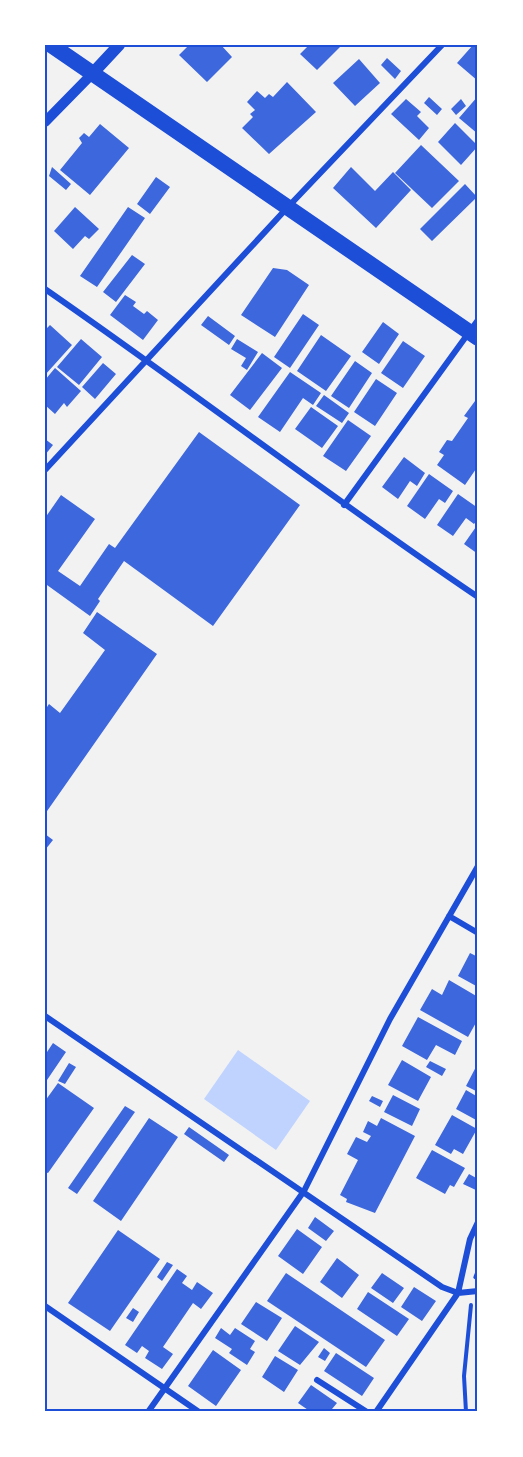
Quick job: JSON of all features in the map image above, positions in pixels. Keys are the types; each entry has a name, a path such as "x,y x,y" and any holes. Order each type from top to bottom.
{"highway":[{"path":"51,45 287,208 475,330"},
{"path":"66,45 92,74"}],"main road":[{"path":"92,74 120,45"}],"street":[{"path":"45,470 287,208 442,45"},
{"path":"45,122 92,74"},
{"path":"45,289 147,359 344,505 478,597"},
{"path":"344,505 475,330"},
{"path":"148,1412 304,1191 390,1018 478,866"},
{"path":"449,916 478,933"},
{"path":"45,1016 442,1287 458,1293 478,1291"},
{"path":"376,1412 458,1293 470,1239 478,1222"},
{"path":"45,1306 198,1412"},
{"path":"317,1380 367,1412"}],"path":[{"path":"466,1412 466,1339 477,1275"}],"water":[{"path":"238,1050 310,1101 276,1150 204,1099"}],"building":[{"path":"189,45 221,45 232,57 207,82 179,55"},
{"path":"309,45 342,45 317,70 300,54"},
{"path":"473,45 478,45 478,81 457,63"},
{"path":"387,58 401,71 395,79 381,65"},
{"path":"359,59 380,83 355,106 333,83"},
{"path":"287,82 316,112 269,154 242,128 253,117 250,114 255,110 247,102 257,91 265,98 269,94 273,97"},
{"path":"478,96 478,134 459,118"},
{"path":"429,97 442,109 437,115 424,103"},
{"path":"406,99 421,112 417,116 429,128 419,140 391,114"},
{"path":"461,99 466,106 456,115 451,109"},
{"path":"455,123 478,146 461,165 438,142"},
{"path":"100,124 129,148 90,195 60,170 82,143 79,138 84,133 89,137"},
{"path":"421,145 459,181 432,208 395,173"},
{"path":"52,167 71,184 66,190 49,176"},
{"path":"351,167 375,191 393,172 411,190 376,228 333,188"},
{"path":"156,177 170,187 150,214 137,204"},
{"path":"465,184 477,197 432,241 420,229"},
{"path":"75,207 99,229 89,239 85,236 73,249 54,231"},
{"path":"128,207 145,218 97,287 80,276"},
{"path":"132,255 145,264 116,302 103,292"},
{"path":"273,268 287,270 309,285 275,337 241,315"},
{"path":"125,295 136,302 133,306 144,314 147,311 158,320 143,340 110,315"},
{"path":"303,314 319,325 290,368 274,357"},
{"path":"208,316 235,336 229,345 201,325"},
{"path":"383,322 399,334 379,364 362,352"},
{"path":"50,325 72,345 45,375 45,330"},
{"path":"321,335 351,356 326,391 297,371"},
{"path":"81,339 102,357 79,385 57,367"},
{"path":"237,339 258,352 247,370 241,366 246,358 231,349"},
{"path":"403,341 425,356 403,388 381,373"},
{"path":"262,353 282,368 250,410 230,395"},
{"path":"355,361 372,373 349,408 331,396"},
{"path":"103,363 116,374 95,399 82,387"},
{"path":"55,368 81,391 67,407 64,403 55,414 45,405 45,380"},
{"path":"290,372 321,393 313,405 303,398 280,432 258,417"},
{"path":"376,379 397,393 375,426 354,412"},
{"path":"324,395 349,413 342,423 316,406"},
{"path":"475,401 478,402 478,466 465,485 437,465 444,455 439,452 447,440 452,441 468,418 464,416"},
{"path":"311,407 338,426 322,448 295,429"},
{"path":"348,420 371,436 346,471 323,456"},
{"path":"199,432 300,505 213,626 124,561 98,599 100,601 90,616 47,585 45,589 45,518 61,495 95,519 58,571 80,586 109,544 115,548"},
{"path":"45,439 53,445 45,455"},
{"path":"404,457 425,473 417,486 410,481 398,499 382,487"},
{"path":"429,474 453,491 445,503 439,499 425,519 407,506"},
{"path":"458,494 478,508 478,519 474,524 466,518 453,536 437,525"},
{"path":"478,524 478,554 464,544"},
{"path":"97,612 157,654 45,814 45,710 49,704 60,713 105,650 83,633"},
{"path":"45,834 53,840 45,850"},
{"path":"470,953 478,957 478,987 458,976"},
{"path":"449,980 478,997 478,1019 468,1037 420,1010 432,989 442,995"},
{"path":"418,1017 462,1041 455,1055 436,1045 427,1060 402,1046"},
{"path":"53,1043 66,1052 45,1083 45,1055"},
{"path":"402,1060 431,1077 418,1101 388,1085"},
{"path":"430,1061 446,1069 442,1076 426,1067"},
{"path":"69,1063 76,1067 65,1084 58,1081"},
{"path":"478,1063 478,1092 466,1086"},
{"path":"58,1083 94,1108 48,1173 45,1172 45,1101"},
{"path":"466,1090 478,1097 478,1121 456,1109"},
{"path":"393,1095 420,1109 412,1126 384,1112"},
{"path":"372,1096 383,1101 380,1107 369,1101"},
{"path":"125,1106 135,1112 77,1194 68,1188"},
{"path":"452,1115 477,1129 463,1154 454,1149 451,1154 435,1145"},
{"path":"149,1118 178,1137 121,1221 93,1201"},
{"path":"381,1118 415,1136 375,1213 346,1202 347,1199 340,1195 358,1160 347,1154 356,1137 367,1142 371,1136 363,1132 368,1121 377,1126"},
{"path":"189,1127 229,1155 224,1162 184,1134"},
{"path":"432,1150 465,1168 454,1187 450,1185 445,1194 416,1178"},
{"path":"469,1174 478,1179 478,1191 463,1184"},
{"path":"315,1217 334,1231 326,1241 308,1228"},
{"path":"297,1229 322,1247 303,1274 278,1256"},
{"path":"118,1230 160,1259 110,1331 68,1303"},
{"path":"337,1258 359,1275 342,1298 320,1282"},
{"path":"167,1262 173,1265 162,1281 157,1277"},
{"path":"177,1269 187,1276 182,1283 192,1290 197,1282 213,1293 201,1309 193,1303 163,1347 173,1354 162,1369 145,1358 149,1351 142,1346 137,1353 125,1345"},
{"path":"286,1273 385,1340 366,1367 267,1301"},
{"path":"382,1273 404,1288 393,1303 371,1288"},
{"path":"414,1287 436,1301 422,1321 401,1307"},
{"path":"368,1292 409,1319 397,1336 357,1309"},
{"path":"256,1302 282,1318 267,1341 241,1324"},
{"path":"133,1308 139,1312 133,1322 126,1318"},
{"path":"295,1326 319,1342 300,1365 278,1351"},
{"path":"221,1328 230,1335 235,1328 255,1341 250,1349 255,1352 247,1365 229,1353 232,1349 215,1338"},
{"path":"324,1348 330,1353 325,1361 318,1357"},
{"path":"213,1350 241,1370 216,1406 188,1386"},
{"path":"336,1353 374,1378 362,1396 324,1371"},
{"path":"275,1356 298,1370 284,1392 262,1377"},
{"path":"311,1385 337,1403 332,1409 336,1412 311,1412 298,1403"}]}
